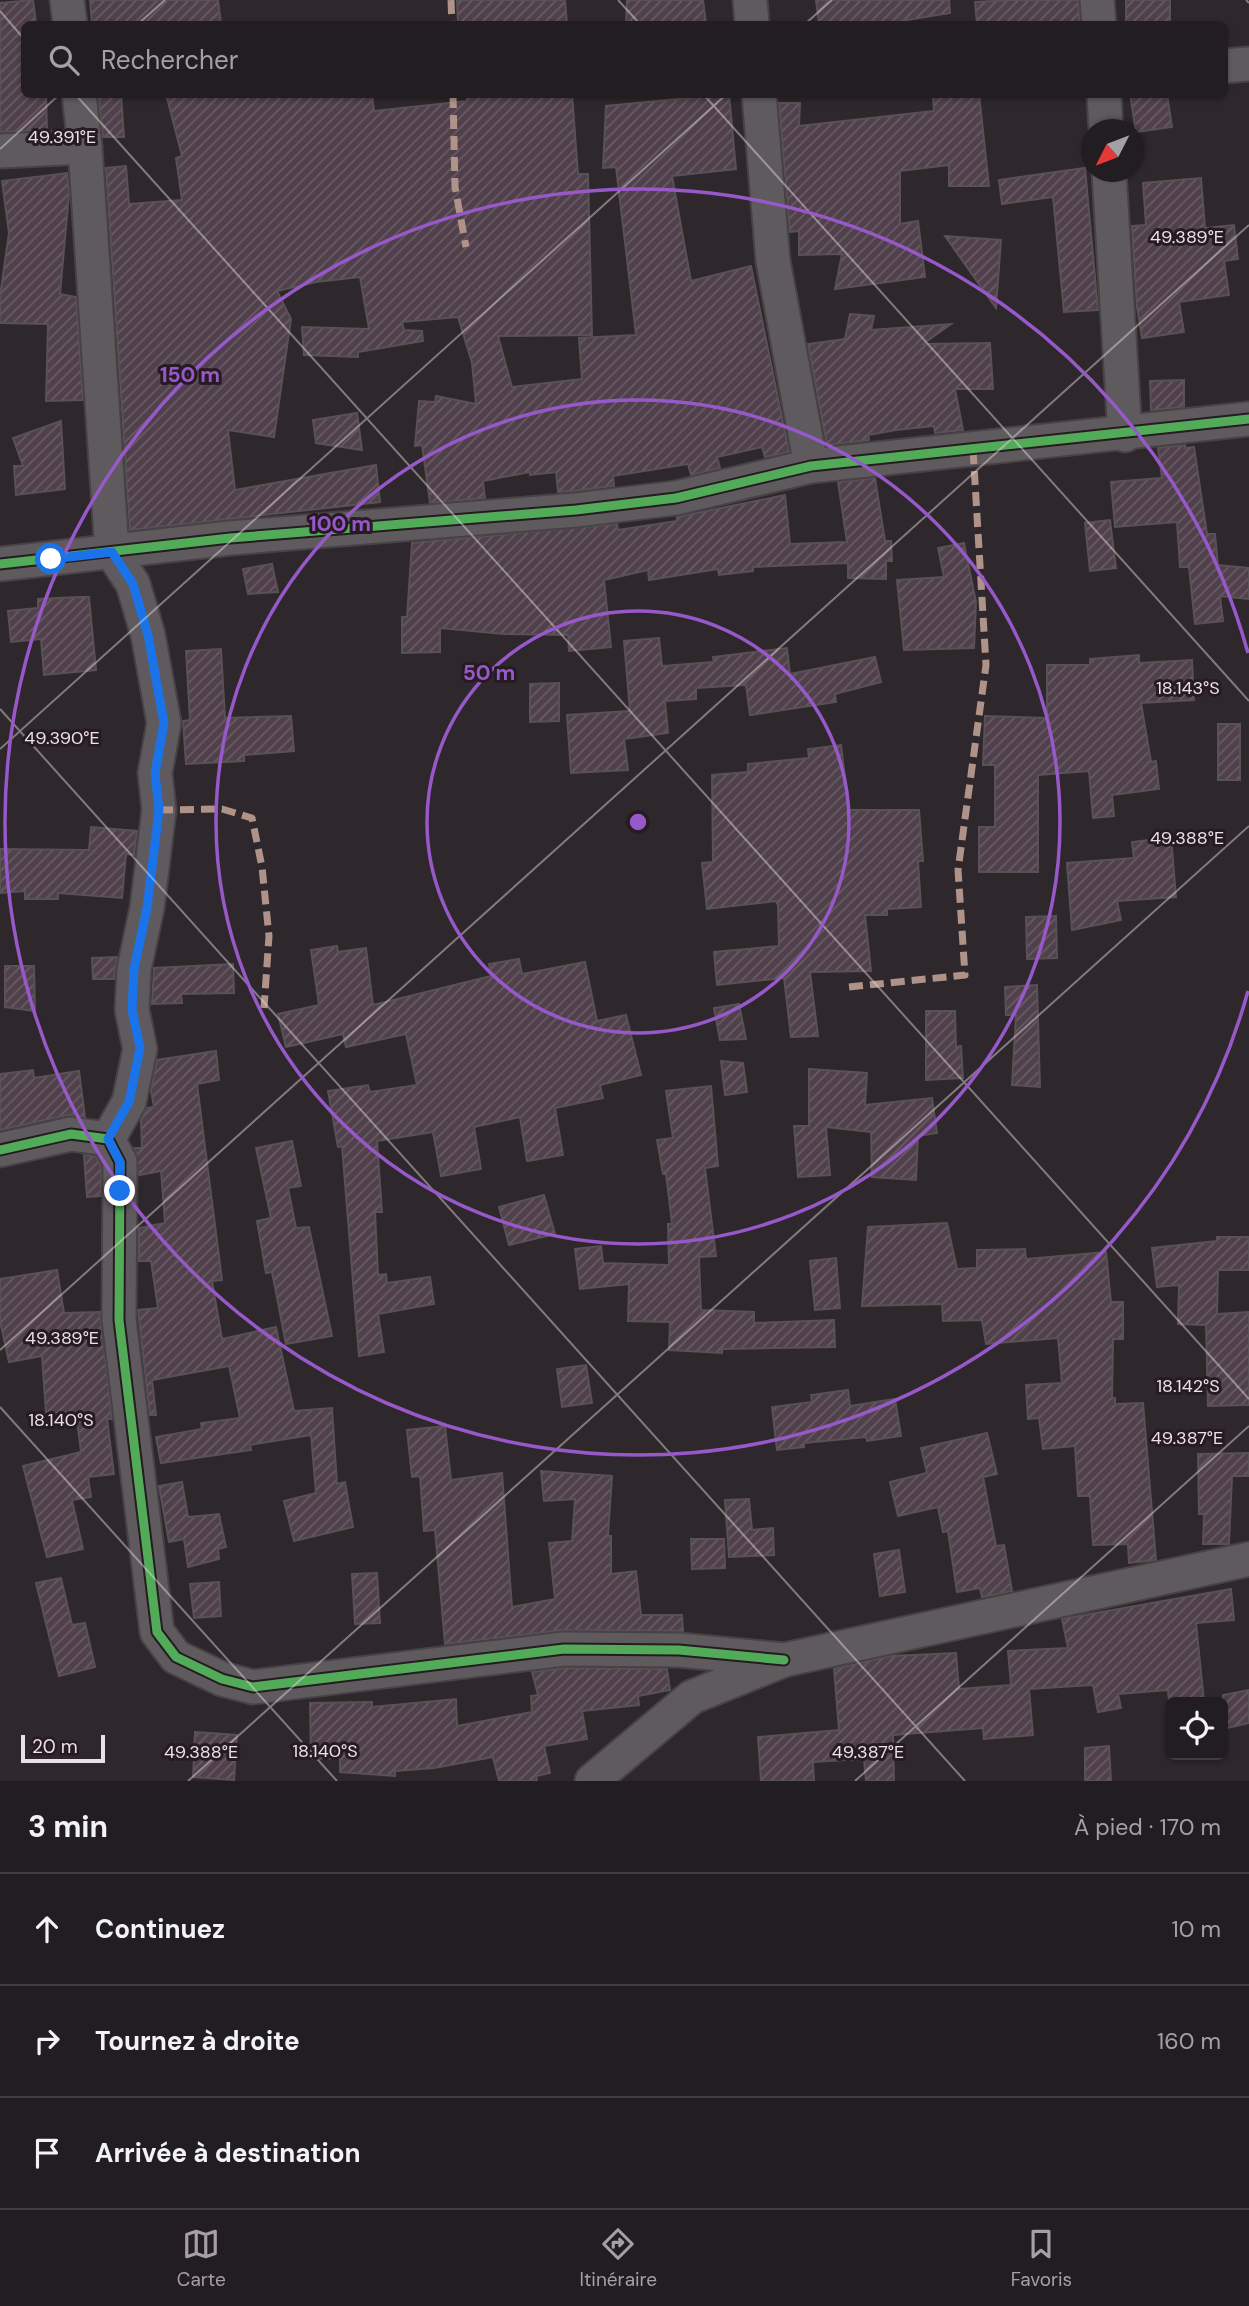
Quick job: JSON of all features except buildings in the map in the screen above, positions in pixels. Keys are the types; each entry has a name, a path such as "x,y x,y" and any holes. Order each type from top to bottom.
{"street":[{"path":"67,0 70,21"},
{"path":"750,0 752,21"},
{"path":"1097,0 1099,21"},
{"path":"1228,66 1249,64"},
{"path":"79,98 112,552 133,584 148,635 164,723 155,773 159,810 147,908 134,969 132,1010 140,1048 129,1102 108,1139"},
{"path":"759,98 773,261 811,466"},
{"path":"1104,98 1105,119"},
{"path":"0,151 85,147"},
{"path":"1110,182 1125,435"},
{"path":"0,564 230,538 522,515 651,501 811,466 1125,435 1249,419"},
{"path":"0,1150 71,1134 108,1139"},
{"path":"108,1139 120,1162 120,1320 157,1632 176,1657 222,1679 253,1687 564,1649 679,1650 784,1660"},
{"path":"592,1781 692,1697 784,1660 1249,1559"}],"marked path":[{"path":"451,0 452,21"},
{"path":"453,98 455,187 466,247"},
{"path":"849,987 965,975 958,870 986,665 973,449"},
{"path":"159,810 222,809 252,818 262,867 269,936 264,1008"}],"cycle path":[{"path":"0,564 230,538 576,510 676,498 811,466 1249,419"},
{"path":"0,1150 71,1134 108,1139 120,1162 119,1320 157,1632 176,1657 222,1679 253,1687 564,1649 679,1650 784,1660"}],"route":[{"path":"51,559 112,552 133,584 148,635 164,723 155,773 159,810 147,908 134,969 132,1010 140,1048 129,1102 108,1139 120,1162 120,1191"}]}
